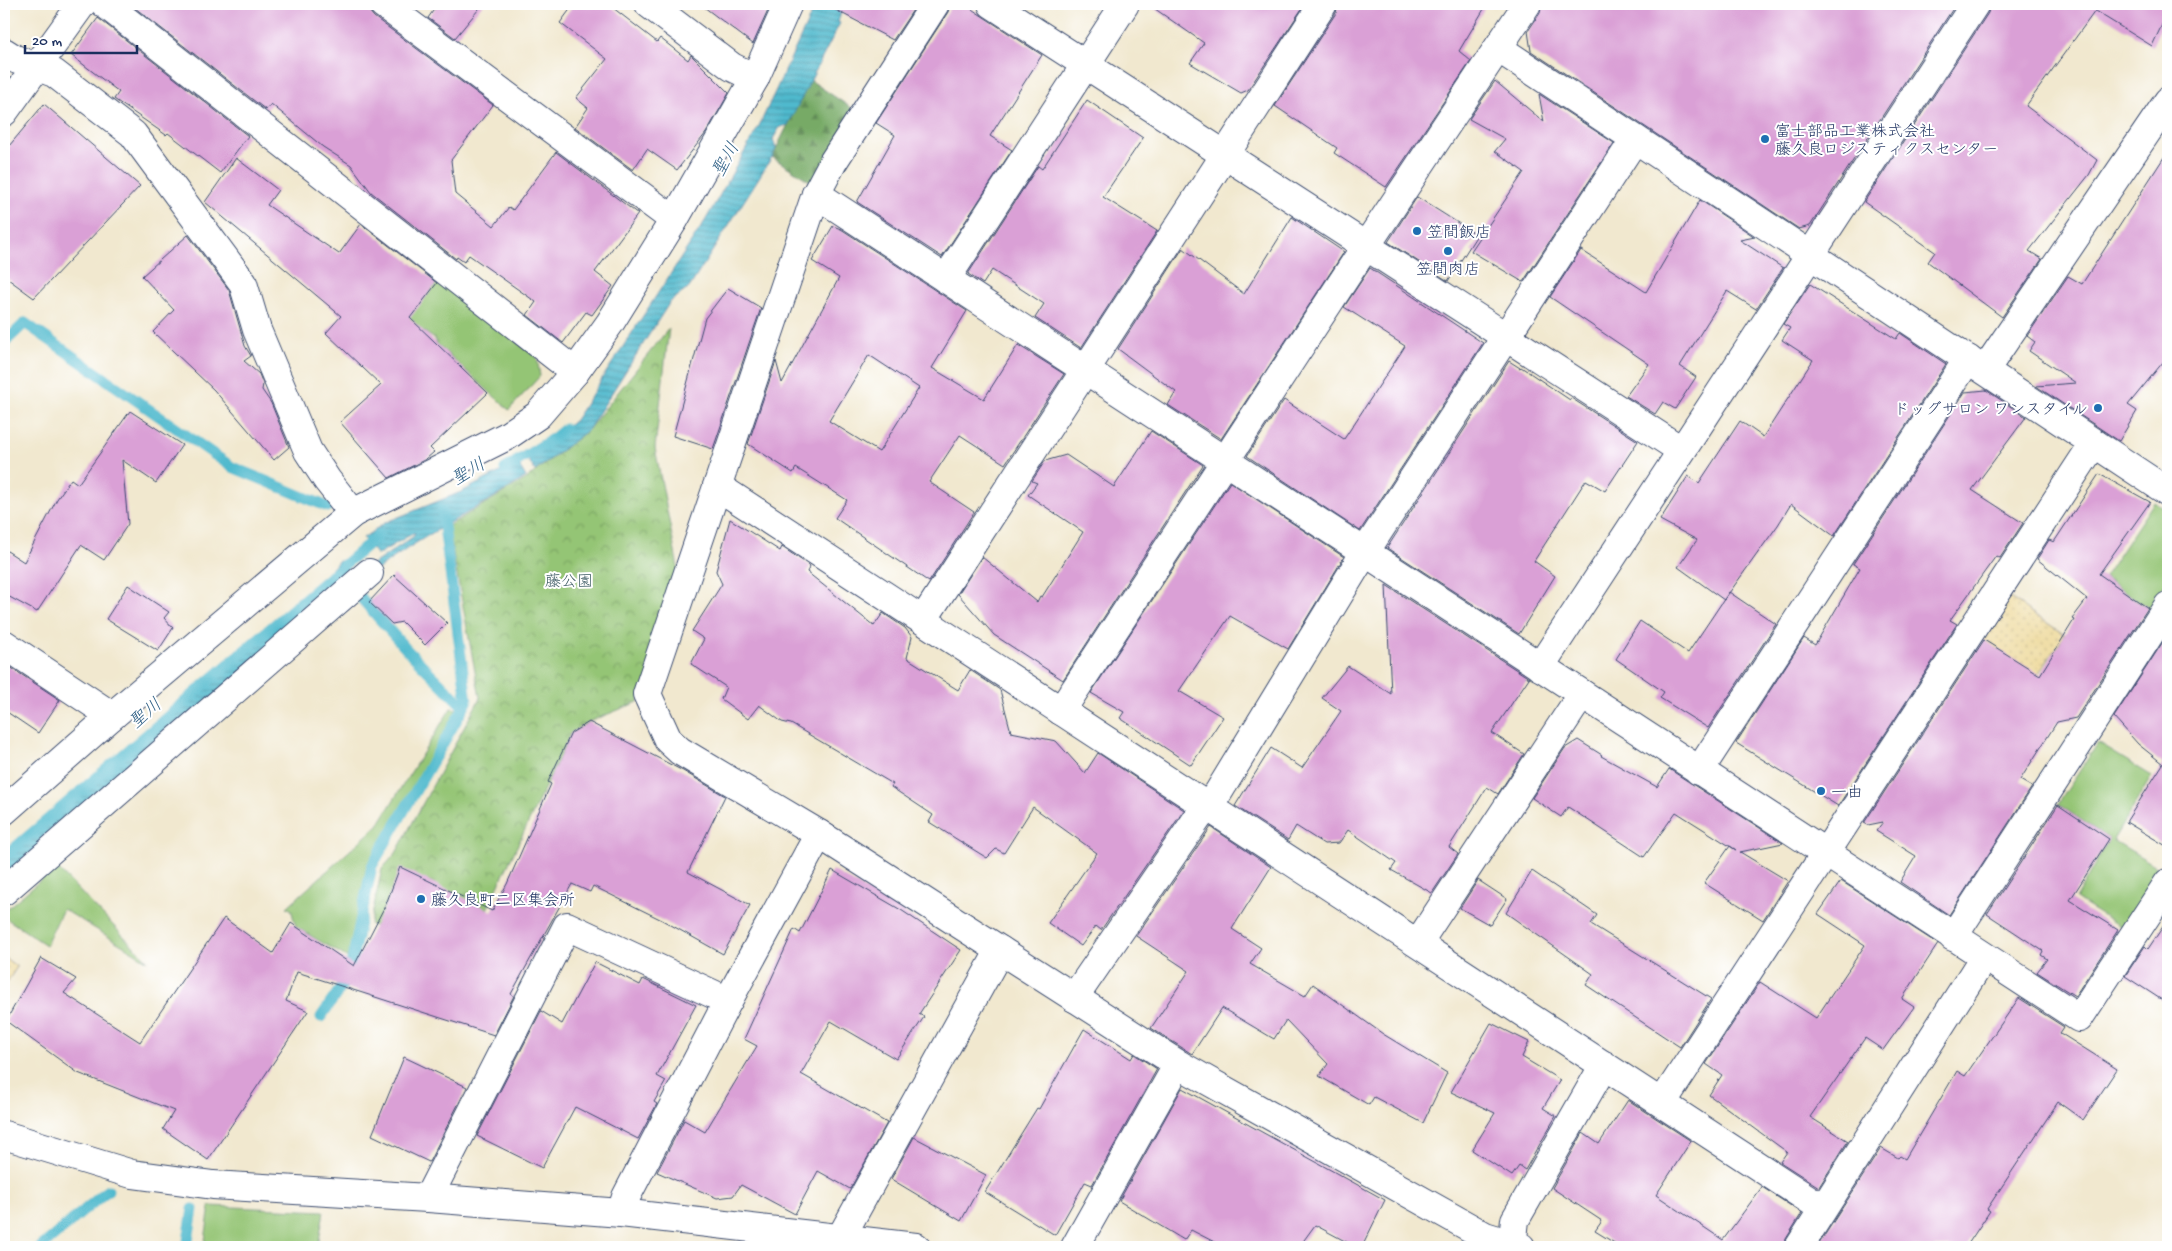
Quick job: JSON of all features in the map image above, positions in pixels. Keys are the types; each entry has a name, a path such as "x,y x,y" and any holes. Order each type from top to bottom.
{"street":[{"path":"4,112 82,4"},
{"path":"105,4 575,372"},
{"path":"383,4 674,220"},
{"path":"649,4 732,67 755,78"},
{"path":"4,811 112,716 353,513 507,436 538,415 575,372 610,323 674,220 755,78 788,4"},
{"path":"935,4 833,162 816,194 647,694 668,740 680,751 819,834 1178,1064 1485,1236 1515,1246 1515,1220 1604,1065"},
{"path":"992,4 1086,63 1681,450"},
{"path":"946,279 1125,4"},
{"path":"923,620 1323,4"},
{"path":"1061,711 1527,4"},
{"path":"1540,667 1809,254 1976,4"},
{"path":"1498,48 2168,492"},
{"path":"4,52 15,59 54,73 133,134 243,283 257,330 308,451 327,480 353,513"},
{"path":"1699,771 1976,365 2168,101"},
{"path":"1074,998 1206,806 1218,793 1365,552 1635,139"},
{"path":"816,194 2079,1018 2168,884"},
{"path":"1662,1103 2094,443"},
{"path":"717,486 1822,1208"},
{"path":"4,891 369,573"},
{"path":"1953,936 2168,606"},
{"path":"4,644 112,716"},
{"path":"1418,943 1582,694"},
{"path":"621,1213 626,1197 728,1001 819,834"},
{"path":"428,1198 567,926 728,1001"},
{"path":"841,1237 1000,950"},
{"path":"1799,1247 1822,1208 1984,957"},
{"path":"1074,1247 1178,1064"},
{"path":"4,1135 132,1174 213,1185 428,1198 621,1213 735,1237 841,1237 916,1247"}],"green space":[{"path":"810,80 856,111 816,185 772,157"},
{"path":"439,280 537,357 540,376 509,410 437,344 435,339 376,300 424,299"},
{"name":"藤公園","path":"669,328 655,448 682,588 638,702 591,721 571,733 460,966 515,997 512,1003 446,967 447,958 370,924 382,869 396,853 480,698 448,526 526,479 588,430"},
{"path":"2154,502 2168,510 2168,599 2158,615 2104,577"},
{"path":"451,708 463,710 400,819 370,862 348,958 296,927 291,909 287,907 378,825"},
{"path":"2098,743 2152,776 2113,840 2168,873 2129,932 2075,899 2109,839 2058,804"},
{"path":"56,867 148,961 63,909 46,945 4,917 4,911"},
{"path":"210,1206 324,1211 318,1247 204,1247"}],"sand":[{"path":"2007,596 2065,635 2022,697 2006,654 1981,639"},
{"path":"4,957 17,967 4,987"}],"water":[{"path":"816,4 844,4 838,22 840,23 788,125 780,127 773,139 776,149 772,157 689,288 670,302 588,430 535,471 526,456 554,438 575,420 705,221 759,126"},
{"path":"516,460 526,477 412,545 376,571 372,565 414,536 415,532 377,555 363,538 386,522 461,492 502,471"},
{"path":"339,560 354,576 4,880 4,859 313,592"}],"building":[{"path":"130,4 363,4 374,17 493,105 451,160 455,194 494,226 509,207 513,210 556,152 638,214 595,272 613,286 592,315 586,312 563,343 527,315 536,302 469,255 464,262 457,257 456,259 371,192 351,165 323,147 271,104 266,110"},
{"path":"438,4 483,4 455,38 428,18"},
{"path":"574,4 608,4 657,42 660,38 688,60 691,55 729,93 706,133 677,170 647,149 633,170 575,127 588,108 576,98 607,59 560,23"},
{"path":"700,4 771,4 753,44"},
{"path":"824,4 917,4 893,40"},
{"path":"950,4 964,4 1042,55 990,136 1012,150 942,257 857,202 895,135 876,123 948,12"},
{"path":"1148,4 1305,4 1248,90 1241,93 1190,63 1204,43"},
{"path":"1338,4 1487,4 1459,51 1471,61 1386,187 1334,153 1337,148 1275,106 1336,13"},
{"name":"富士部品工業株式会社 藤久良ロジスティクスセンター","path":"1542,4 1956,4 1810,226 1799,229 1531,51 1528,31 1540,13"},
{"path":"1990,4 2168,4 2168,12 2152,46 2095,11 2026,106 2097,160 2089,175 2029,251 2042,259 2002,317 1928,262 1935,252 1864,202 1988,13"},
{"path":"98,18 248,136 220,173 168,133 166,135 114,99 119,92 71,55"},
{"path":"1495,81 1544,122 1539,94 1614,143 1523,282 1471,251 1524,172 1495,151 1505,139 1469,119"},
{"path":"1087,100 1143,138 1103,197 1157,231 1081,348 1035,318 1044,304 992,270 983,284 968,274 1038,166 1042,169"},
{"path":"44,104 140,186 34,298 4,276 4,152"},
{"path":"2168,151 2168,356 2128,405 2137,411 2119,441 2036,386 2076,383 2029,351 2035,342 2027,336 2068,276 2082,284"},
{"path":"236,158 278,190 267,205 339,254 361,224 437,283 410,318 488,393 430,448 434,452 426,459 389,478 340,422 381,385 326,333 341,316 205,202"},
{"path":"1417,197 1477,235 1448,281 1388,242"},
{"path":"1700,200 1755,237 1740,240 1783,268 1756,309 1727,291 1680,366 1696,377 1675,409 1663,402 1655,414 1626,396 1649,364 1550,297 1581,250 1646,292"},
{"path":"1292,217 1344,252 1221,439 1168,405 1176,392 1118,349 1183,248 1244,294"},
{"path":"833,226 841,229 967,311 932,368 984,399 1018,345 1064,374 1005,464 960,435 929,482 974,512 929,582 835,518 847,500 796,468 793,473 748,444 776,361 782,383 839,278 812,261","holes":["869,355 919,388 879,452 829,421"]},
{"path":"188,235 229,290 245,346 251,356 244,361 259,374 263,384 262,390 271,403 289,447 274,460 214,390 153,332 174,310 142,276"},
{"path":"1370,268 1483,343 1360,531 1247,456 1284,400 1344,439 1400,354 1405,346 1344,307"},
{"path":"1810,284 1896,339 1900,333 1946,364 1834,536 1791,504 1724,600 1678,567 1697,540 1660,520 1688,476 1699,483 1740,421 1763,437 1813,360 1782,340 1790,328 1783,324"},
{"path":"728,288 761,308 713,449 673,436 705,318"},
{"path":"1509,361 1638,441 1605,491 1586,480 1534,561 1555,576 1519,634 1387,548"},
{"path":"1986,390 2026,417 1972,490 2023,523 2000,558 1996,556 1950,620 1957,624 1838,806 1736,743 1804,638 1815,645 1860,568 1853,564 1965,392"},
{"path":"130,411 182,445 156,483 122,460 128,524 104,560 81,545 37,612 4,594 4,549 24,562 57,499 71,479 78,484"},
{"path":"1151,431 1203,465 1063,680 994,635 958,594 982,557 1037,602 1083,532 1028,495 1037,483 1032,481 1045,461 1066,455 1114,487"},
{"path":"2099,474 2150,502 2099,574 2148,608 2076,718 2057,722 2020,780 2032,787 1949,915 1900,882 1916,856 1876,831 1883,822 1868,825 1864,823 1984,640 2040,675 2074,620 2072,619 2087,599 2037,559 2049,540 2054,542"},
{"path":"1230,482 1344,557 1288,649 1230,616 1179,691 1223,717 1191,765 1120,718 1124,712 1091,693"},
{"path":"730,519 780,551 782,547 810,566 807,572 874,626 883,613 905,628 912,637 907,658 958,690 970,670 1000,690 1011,732 1056,741 1085,773 1098,753 1184,810 1101,930 1096,926 1081,946 1048,923 1097,853 1033,807 1004,853 996,849 987,858 929,822 933,815 891,787 893,784 791,724 782,722 759,705 748,719 721,699 726,687 691,664 704,639 692,631 722,584 716,571"},
{"path":"394,575 447,623 425,645 402,622 392,624 369,602"},
{"path":"128,585 169,612 164,618 173,628 158,651 106,619"},
{"path":"1386,585 1529,678 1492,733 1524,754 1498,794 1487,787 1449,847 1458,854 1432,893 1391,870 1396,863 1348,830 1339,843 1324,844 1296,826 1288,840 1235,806 1271,748 1302,768 1341,711 1322,698 1348,666 1391,694"},
{"path":"1729,592 1776,624 1708,728 1660,698 1664,692 1616,659 1640,621 1688,653"},
{"path":"2168,634 2168,847 2126,822 2163,764 2138,744 2114,717"},
{"path":"4,663 60,700 38,733 4,710"},
{"path":"589,722 683,771 725,796 688,872 750,905 723,954 662,920 593,886 590,892 572,884 511,994 514,996 494,1035 297,972 286,1001 308,1011 208,1160 163,1129 174,1111 78,1073 6,1021 41,958 76,979 64,993 140,1042 224,918 273,953 291,923 354,966 386,904 400,867 492,911 507,884 551,784 548,782 571,733"},
{"path":"1578,740 1601,756 1657,787 1669,769 1783,843 1740,852 1788,881 1763,920 1704,883 1730,846 1676,812 1644,857 1568,807 1561,817 1532,798 1565,748"},
{"path":"2058,805 2109,839 2070,900 2118,930 2075,996 2037,972 2047,959 2041,955 2043,951 1987,914"},
{"path":"1211,827 1271,867 1232,929 1261,948 1250,964 1305,996 1313,984 1383,1034 1447,1073 1423,1123 1374,1097 1369,1105 1319,1076 1328,1064 1286,1020 1274,1039 1222,1008 1192,1054 1151,1028 1189,971 1136,936"},
{"path":"832,870 901,910 961,950 919,1014 924,1017 896,1059 831,1021 801,1074 887,1123 850,1189 818,1171 795,1214 741,1185 733,1196 717,1198 657,1172 684,1120 705,1132 757,1046 744,1039 794,929 800,933"},
{"path":"1532,871 1597,915 1591,924 1711,999 1680,1047 1586,985 1593,974 1506,913"},
{"path":"1478,880 1507,899 1490,925 1460,908"},
{"path":"1841,881 1938,944 1902,999 1914,1007 1883,1050 1865,1038 1810,1117 1848,1141 1819,1187 1780,1162 1787,1152 1709,1095 1722,1075 1706,1064 1760,982 1816,1018 1865,945 1818,914"},
{"path":"2168,919 2168,1004 2125,976 2145,946 2148,949"},
{"path":"595,962 640,985 643,979 696,1005 657,1076 666,1081 654,1102 657,1104 638,1139 575,1107 542,1168 477,1136 541,1011 562,1024"},
{"path":"2019,998 2064,1027 2060,1033 2117,1069 2083,1120 2058,1102 1987,1209 1990,1211 1966,1247 1817,1247 1881,1148 1898,1158 1900,1156 1905,1159 1957,1071 1965,1076"},
{"path":"1491,1023 1529,1042 1522,1057 1560,1080 1543,1108 1556,1116 1525,1170 1519,1166 1512,1176 1472,1150 1495,1113 1451,1092"},
{"path":"1084,1029 1131,1059 1134,1054 1157,1069 1092,1185 1085,1182 1055,1235 985,1192 1037,1108 1039,1109"},
{"path":"404,1057 467,1087 429,1162 372,1135"},
{"path":"1182,1088 1385,1200 1362,1247 1356,1247 1315,1225 1299,1247 1224,1247 1191,1230 1184,1240 1119,1201"},
{"path":"1628,1100 1691,1141 1656,1195 1723,1240 1762,1187 1802,1213 1786,1239 1784,1247 1621,1247 1595,1231 1602,1221 1552,1188 1583,1133 1599,1144"},
{"path":"914,1137 986,1175 961,1221 891,1179"}],"waterway":[{"path":"4,343 25,323 232,467 328,507"},
{"name":"聖川","path":"505,469 565,429"},
{"path":"321,1017 344,983 351,965 372,866 467,702 442,511"},
{"name":"聖川","path":"4,857 379,535"},
{"path":"353,589 407,650 464,707"},
{"path":"41,1247 108,1190"},
{"path":"187,1247 193,1209"}],"place":[{"name":"富士部品工業株式会社 藤久良ロジスティクスセンター","path":"1765,139"},
{"name":"笠間飯店","path":"1417,231"},
{"name":"笠間肉店","path":"1448,251"},
{"name":"ドッグサロン ワンスタイル","path":"2098,408"},
{"name":"一由","path":"1821,791"},
{"name":"藤久良町二区集会所","path":"421,899"}]}
